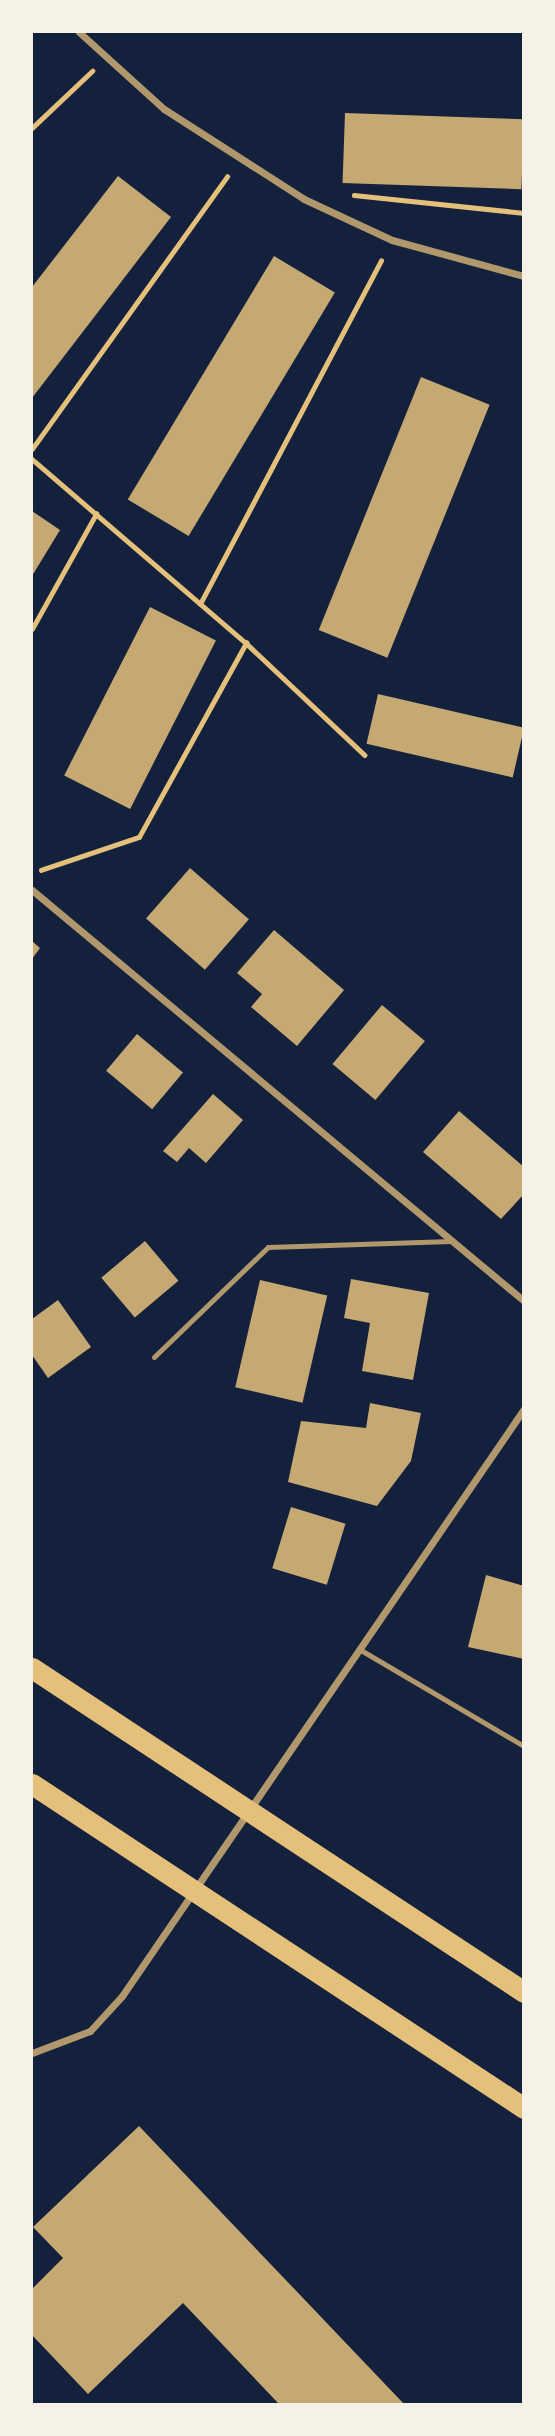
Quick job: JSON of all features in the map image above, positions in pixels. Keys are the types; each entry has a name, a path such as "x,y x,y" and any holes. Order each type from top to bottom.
{"highway":[{"path":"32,1668 523,1992"},
{"path":"32,1784 523,2108"}],"street":[{"path":"79,32 105,60 164,109 304,199 392,240 523,276"},
{"path":"32,890 523,1301"},
{"path":"32,2053 90,2031 122,1996 523,1409"}],"lane":[{"path":"154,1357 268,1247 452,1241"},
{"path":"359,1649 523,1746"}],"path":[{"path":"32,128 105,60"},
{"path":"32,449 240,159"},
{"path":"304,199 349,194 523,213"},
{"path":"200,604 392,240"},
{"path":"32,459 246,643 365,754"},
{"path":"32,629 96,514"},
{"path":"32,873 139,837 246,643"}],"building":[{"path":"345,113 524,119 521,189 343,183"},
{"path":"118,176 171,217 32,398 32,287"},
{"path":"274,256 335,293 189,536 128,499"},
{"path":"421,377 490,405 387,658 319,630"},
{"path":"32,511 60,530 32,576"},
{"path":"150,607 216,641 130,809 64,775"},
{"path":"378,694 524,728 513,777 367,744"},
{"path":"190,868 249,919 205,970 146,919"},
{"path":"274,930 344,990 297,1046 251,1007 262,994 237,973"},
{"path":"32,941 40,948 32,959"},
{"path":"382,1005 425,1041 375,1100 333,1064"},
{"path":"137,1034 183,1073 152,1109 106,1071"},
{"path":"213,1094 243,1120 206,1163 189,1148 177,1162 163,1151"},
{"path":"459,1111 524,1167 524,1194 501,1219 423,1152"},
{"path":"145,1241 178,1281 135,1317 101,1278"},
{"path":"351,1279 429,1293 413,1380 362,1371 370,1323 344,1318"},
{"path":"260,1280 327,1296 302,1403 235,1387"},
{"path":"58,1300 91,1347 48,1378 32,1355 32,1319"},
{"path":"370,1403 421,1413 411,1461 377,1506 288,1482 301,1421 366,1428"},
{"path":"291,1507 346,1524 327,1585 272,1568"},
{"path":"486,1575 524,1586 524,1659 468,1647"},
{"path":"139,2126 404,2404 279,2404 183,2303 88,2394 32,2335 32,2289 63,2258 33,2227"}]}
